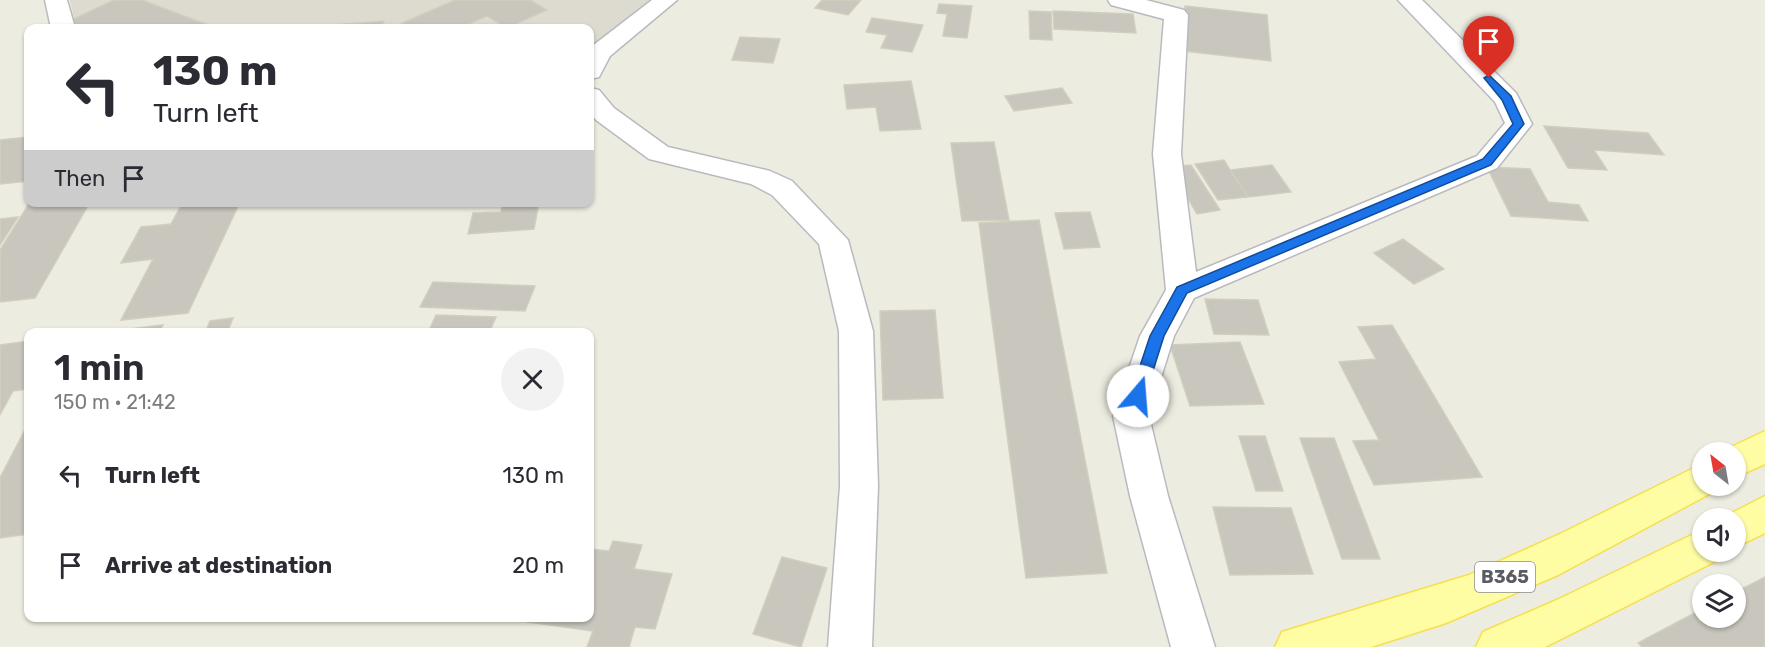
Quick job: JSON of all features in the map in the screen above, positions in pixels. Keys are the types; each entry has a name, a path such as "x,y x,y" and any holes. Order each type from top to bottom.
{"main road":[{"path":"1746,456 1765,446"},
{"name":"B365","path":"1297,647 1377,626 1449,602 1611,528 1692,485"},
{"path":"1746,524 1765,513"},
{"path":"1498,647 1623,589 1692,553"}],"street":[{"path":"56,0 62,24"},
{"path":"594,64 600,52 666,0"},
{"path":"1119,0 1176,15 1167,154 1182,290 1157,336 1131,416 1149,496 1193,647"},
{"path":"1182,290 1487,162 1519,124 1507,99 1409,0"},
{"path":"594,101 605,114 659,153 760,177 782,188 833,240 856,332 859,486 850,647"}],"shaded area":[{"path":"70,0 650,0 594,46 594,24 75,24"}],"building":[{"path":"114,0 142,0 205,24 63,24"},
{"path":"455,0 530,0 547,10 516,24 500,24 487,16 468,24 402,23"},
{"path":"822,0 861,0 848,15 815,8"},
{"path":"939,4 972,6 967,38 943,36 947,14 937,13"},
{"path":"1185,6 1267,15 1271,61 1184,51"},
{"path":"1029,11 1051,12 1052,40 1030,39"},
{"path":"1053,11 1133,14 1136,33 1054,29"},
{"path":"872,18 923,25 912,52 881,48 887,35 866,32"},
{"path":"384,21 383,24 346,24"},
{"path":"740,37 780,39 773,63 732,60"},
{"path":"911,81 921,129 880,131 876,107 847,109 844,85"},
{"path":"1062,88 1072,103 1014,111 1005,96"},
{"path":"1544,126 1648,133 1664,155 1594,150 1607,170 1568,168"},
{"path":"24,137 24,181 0,184 0,140"},
{"path":"994,142 1009,220 962,221 951,143"},
{"path":"1224,160 1248,197 1218,200 1195,164"},
{"path":"1191,165 1220,210 1197,214 1169,167"},
{"path":"1272,165 1291,192 1248,197 1230,170"},
{"path":"1487,167 1530,169 1548,202 1579,205 1588,221 1511,216"},
{"path":"27,207 87,207 35,298 0,302 0,250"},
{"path":"180,207 238,207 188,313 121,320 153,259 121,263 141,227 171,224"},
{"path":"502,207 538,207 534,229 468,234 473,213 501,212"},
{"path":"1090,212 1100,247 1064,249 1055,213"},
{"path":"18,217 0,245 0,219"},
{"path":"1039,220 1107,573 1026,578 979,223"},
{"path":"1403,239 1444,269 1414,284 1374,253"},
{"path":"433,282 535,286 525,311 420,307"},
{"path":"1205,299 1258,300 1269,335 1214,334"},
{"path":"935,310 943,398 883,400 880,311"},
{"path":"436,315 496,317 491,328 430,328"},
{"path":"233,318 229,328 207,328 210,321"},
{"path":"163,325 162,328 138,328"},
{"path":"1392,325 1482,477 1374,485 1353,441 1379,440 1339,362 1376,359 1358,327"},
{"path":"24,342 24,390 13,391 0,415 0,345"},
{"path":"1240,342 1264,404 1190,406 1170,345"},
{"path":"24,432 24,535 0,538 0,478"},
{"path":"1239,436 1265,436 1283,491 1256,491"},
{"path":"1300,438 1334,438 1380,559 1342,559"},
{"path":"1213,507 1291,508 1313,574 1230,575"},
{"path":"613,541 642,545 634,569 672,574 655,629 635,627 629,647 587,647 593,631 527,622 594,622 594,549 609,551"},
{"path":"782,557 827,568 801,647 753,634"},
{"path":"1765,577 1765,647 1642,647 1638,643 1692,614 1692,628 1746,628 1746,587"}],"route":[{"path":"1138,396 1157,336 1182,290 1487,162 1519,124 1507,99 1489,78"}]}
